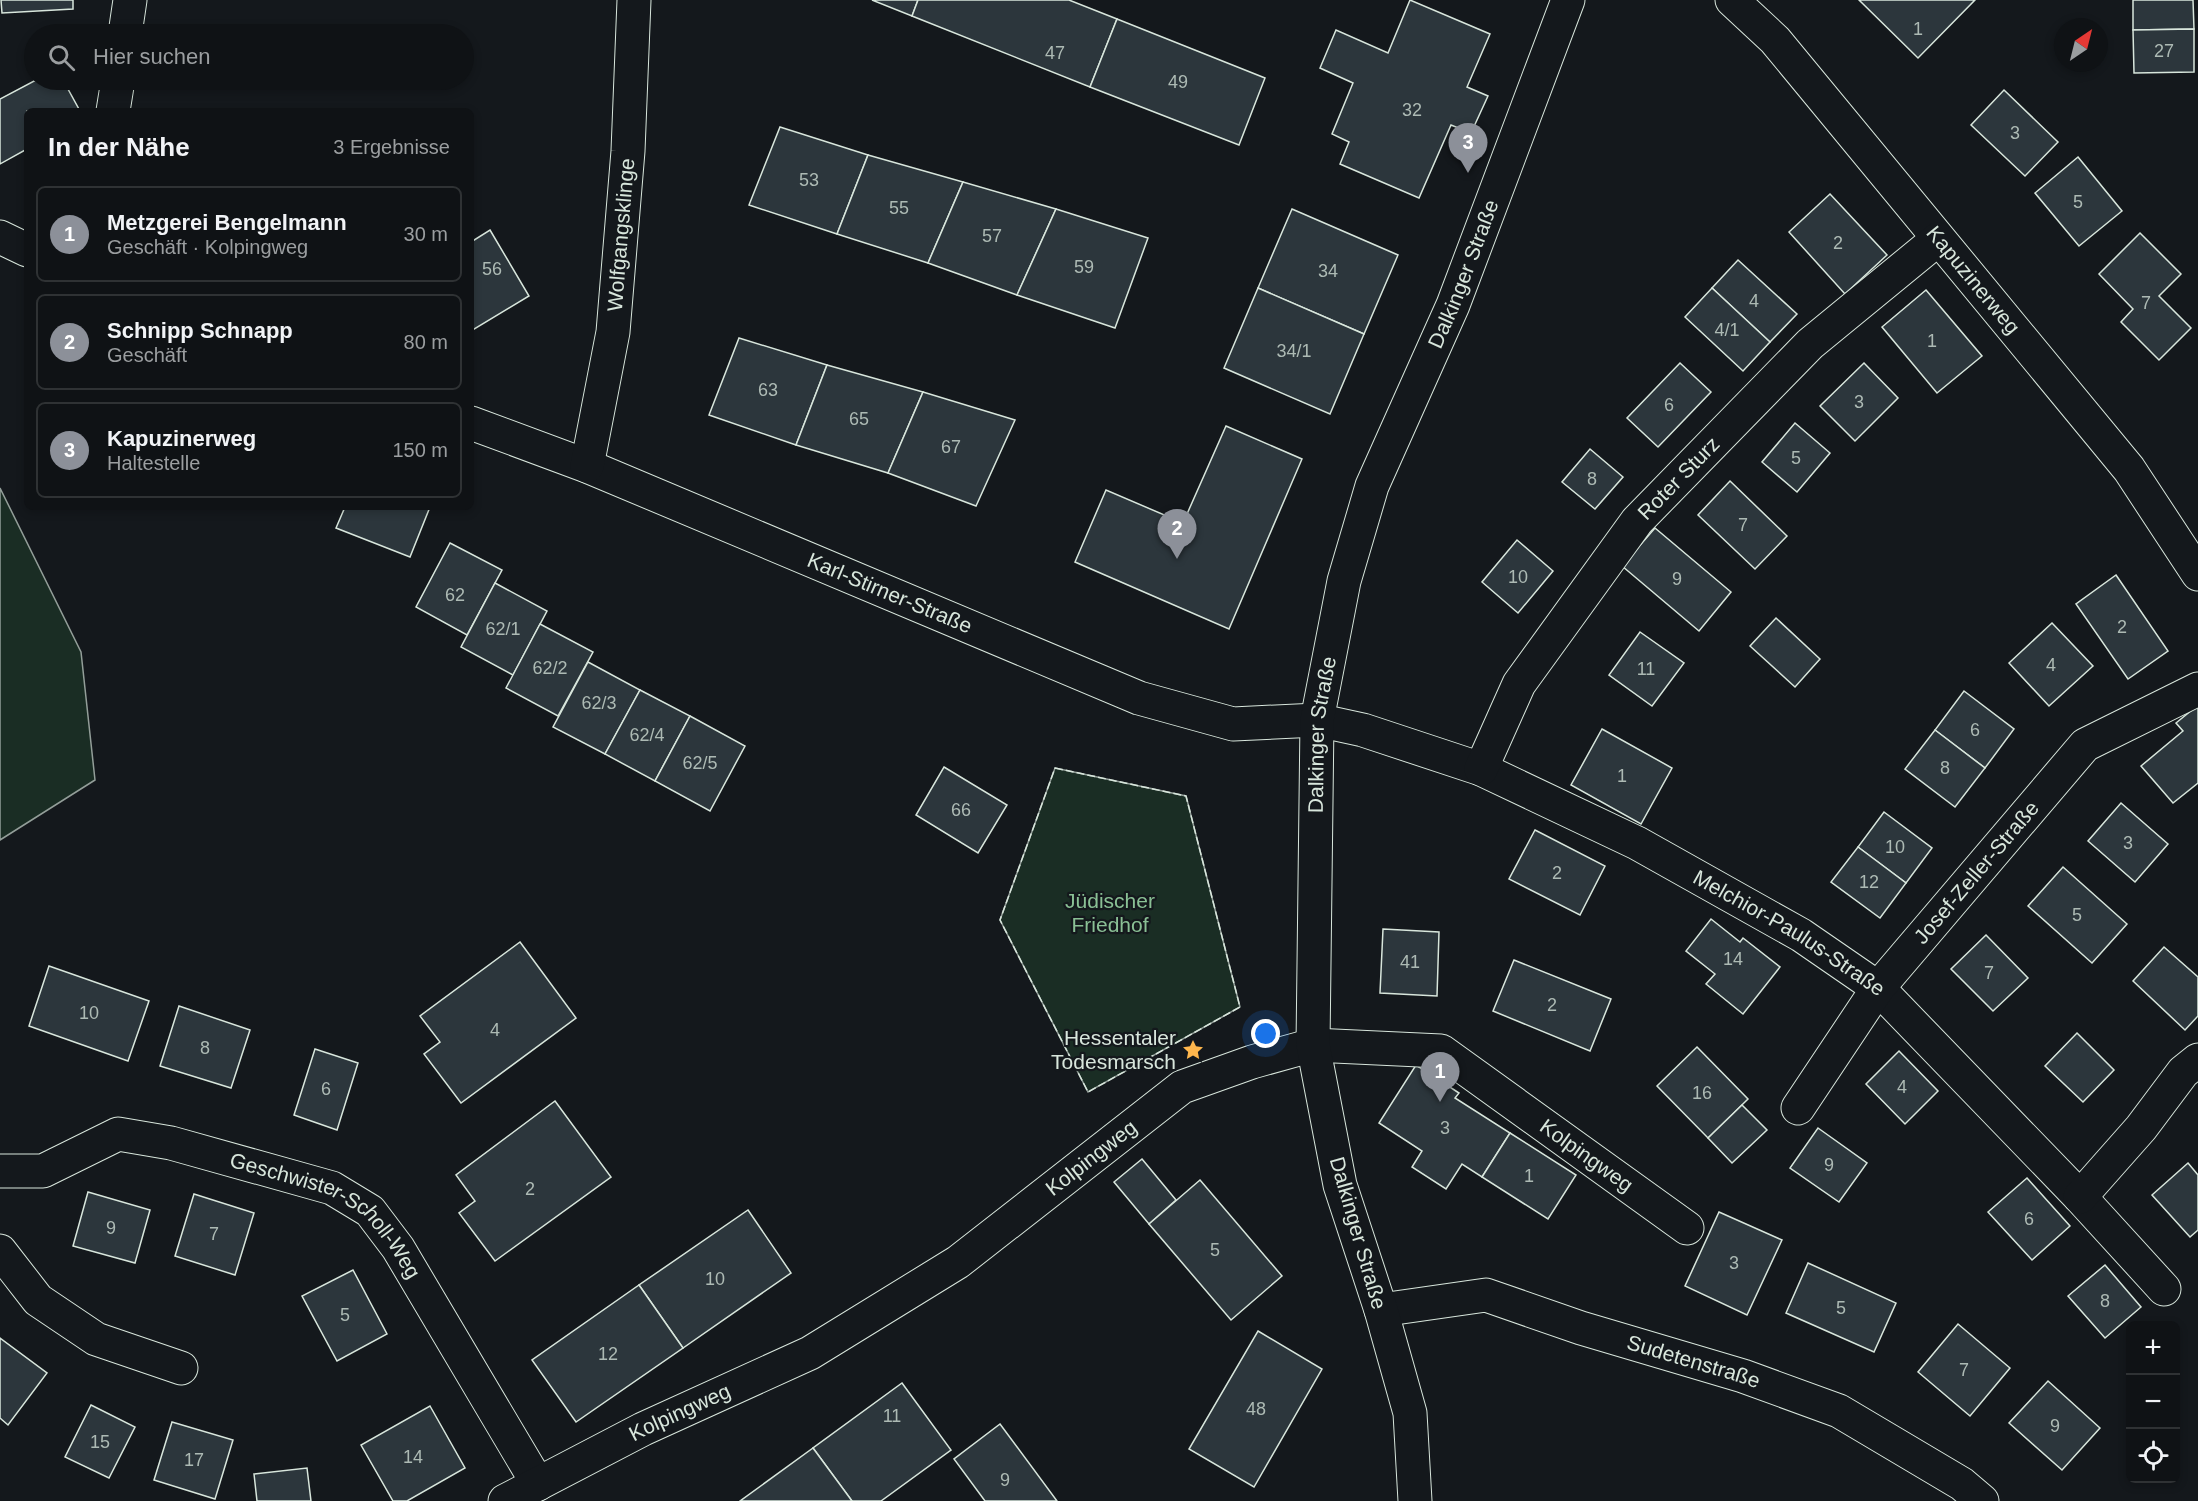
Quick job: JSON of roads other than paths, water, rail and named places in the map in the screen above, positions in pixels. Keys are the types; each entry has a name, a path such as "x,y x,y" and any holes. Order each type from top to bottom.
{"street":[{"path":"126,24 130,0"},
{"name":"Wolfgangsklinge","path":"587,466 613,332 628,151 634,0"},
{"name":"Dalkinger Straße","path":"1419,1500 1410,1413 1381,1310 1340,1185 1313,1045 1317,720 1344,581 1372,486 1453,305 1568,0"},
{"name":"Kapuzinerweg","path":"1732,0 1775,40 2129,469 2198,574"},
{"path":"113,108 116,90"},
{"path":"0,237 24,249"},
{"name":"Roter Sturz","path":"1481,769 1519,684 1637,521 1810,344 1938,239"},
{"name":"Karl-Stirner-Straße","path":"474,424 587,466 1139,698 1233,724 1317,720"},
{"name":"Josef-Zeller-Straße","path":"1798,1108 1878,987 2085,745 2198,689"},
{"name":"Melchior-Paulus-Straße","path":"1317,720 1363,730 1481,769 1637,843 1802,935 1878,987 2080,1197 2164,1289"},
{"name":"Kolpingweg","path":"505,1501 643,1430 810,1353 948,1268 1182,1087 1252,1062 1313,1045 1442,1052 1687,1228"},
{"path":"2080,1197 2141,1128 2183,1072 2198,1060"},
{"name":"Geschwister-Scholl-Weg","path":"0,1171 44,1171 118,1134 171,1143 332,1188 370,1210 398,1248 538,1484"},
{"path":"0,1251 38,1300 96,1339 181,1368"},
{"name":"Sudetenstraße","path":"1381,1310 1486,1295 1581,1328 1743,1376 1839,1411 1962,1484 1982,1501"}],"place":[{"name":"Kapuzinerweg","path":"1468,173"},
{"name":"Schnipp Schnapp","path":"1177,559"},
{"name":"Hessentaler Todesmarsch","path":"1193,1050"},
{"name":"Metzgerei Bengelmann","path":"1440,1102"}],"park label":[{"name":"Jüdischer Friedhof","path":"1110,913"}]}
